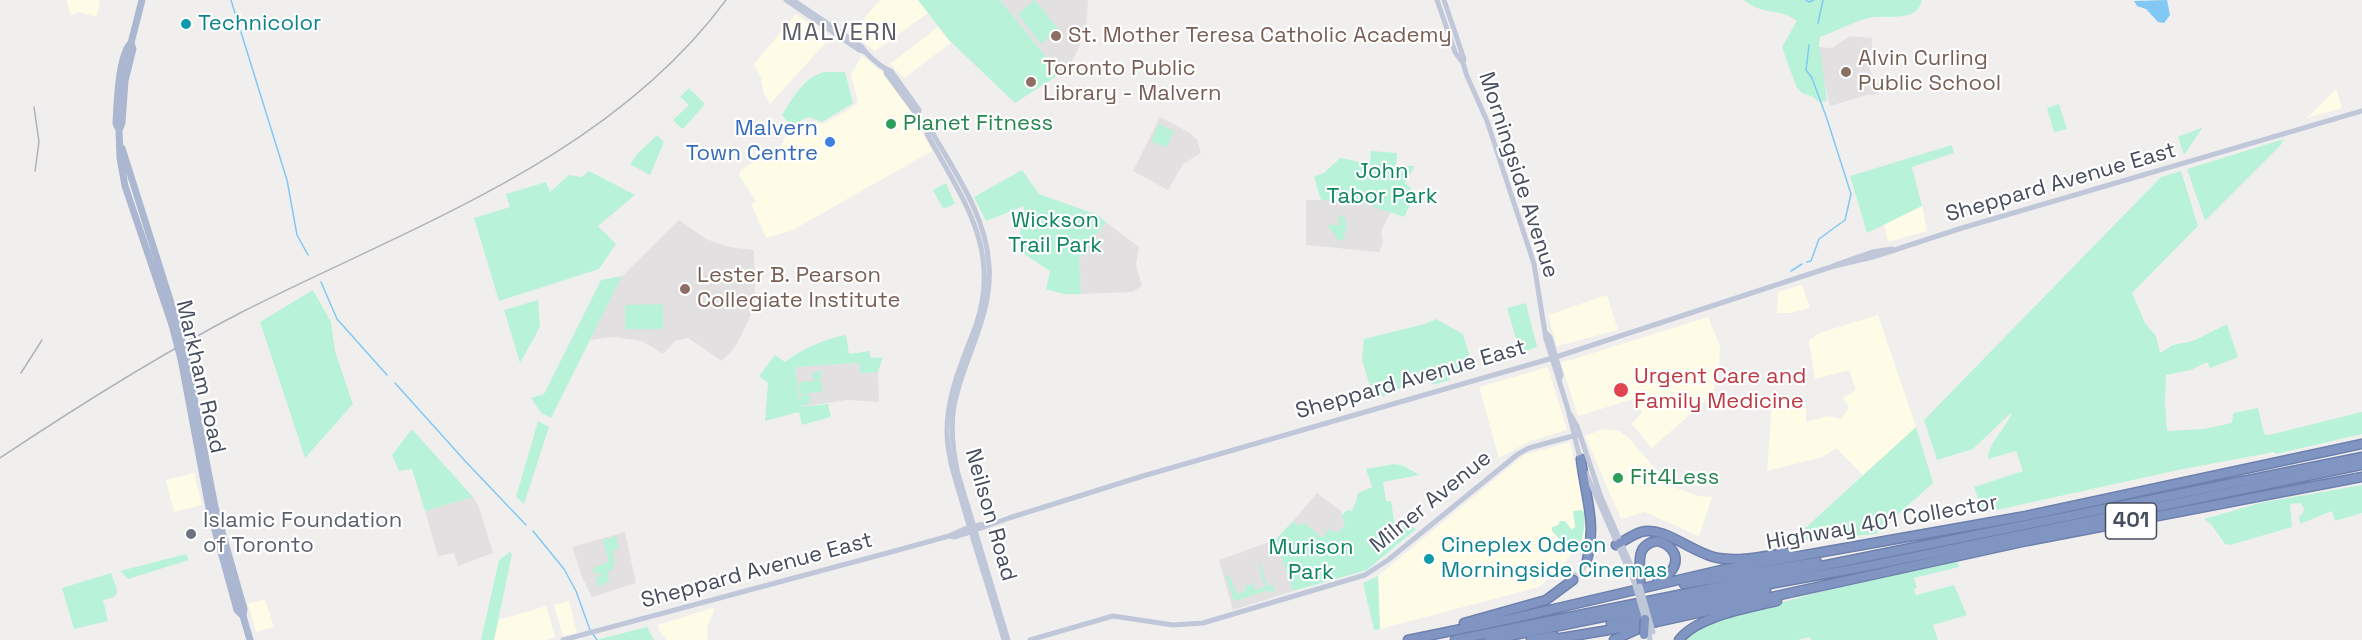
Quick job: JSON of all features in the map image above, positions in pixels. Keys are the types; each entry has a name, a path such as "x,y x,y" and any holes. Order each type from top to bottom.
{"highway":[{"name":"Highway 401 Collector","path":"1408,640 1515,618 1638,583 2026,516 2362,443"},
{"path":"2309,467 2362,452"},
{"name":"401","path":"1455,640 2362,457"},
{"path":"1581,459 1592,519 1592,540 1587,560"},
{"name":"401","path":"1490,640 2362,467"},
{"name":"Highway 401 Collector","path":"1549,640 1657,622 2027,541 2362,477"},
{"path":"1619,543 1639,532 1655,530 1696,552 1719,558 1736,559 1804,550 1819,553"},
{"path":"1657,541 1671,547 1676,563 1672,572 1665,578 1638,583 1639,555 1646,545 1657,541"},
{"path":"1638,583 1648,590 1856,558"},
{"path":"1531,640 1662,614 1869,566"},
{"path":"1403,640 1546,600 1573,580"},
{"path":"1679,640 1691,628 1708,620 1843,580"},
{"path":"1644,619 1648,636"},
{"path":"1614,640 1623,634 1657,622"}],"main road":[{"name":"Markham Road","path":"142,0 131,43 125,53 116,123 184,357 214,501 244,609 243,616 250,640"},
{"name":"Neilson Road","path":"786,0 865,52"},
{"name":"Neilson Road","path":"793,0 861,46 886,70 928,130 927,134 952,172 977,226 984,263 982,304 953,390 947,426 951,465 1006,639"},
{"name":"Morningside Avenue","path":"1437,0 1455,52 1463,63 1487,121 1533,262 1546,333 1550,337 1553,357 1561,375 1559,380 1576,433 1619,543"},
{"name":"Morningside Avenue","path":"1444,0 1464,59 1463,63"},
{"name":"Sheppard Avenue East","path":"563,640 949,536 988,522 997,522 1278,436 1553,357 1834,266 1880,255 1892,249 2362,110"},
{"name":"Sheppard Avenue East","path":"1834,266 1840,262 1884,249 1892,249"},
{"name":"Morningside Avenue","path":"1576,433 1581,459 1638,583 1648,636 1655,640"},
{"name":"Milner Avenue","path":"1030,640 1113,616 1173,625 1203,623 1365,575 1388,560 1518,454 1576,433"},
{"name":"Morningside Avenue","path":"1638,583 1644,619"}],"shaded area":[{"path":"66,0 98,0 100,4 96,17 79,12 71,15"},
{"path":"880,0 918,0 928,13 875,51 851,33"},
{"name":"St. Mother Teresa Catholic Academy","path":"1000,0 1088,0 1086,27 1080,45 1071,63 1060,74"},
{"path":"796,14 830,38 770,104 764,94 761,78 754,64"},
{"path":"938,27 951,43 904,78 890,64"},
{"name":"Alvin Curling Public School","path":"1850,36 1872,38 1872,49 1868,53 1867,60 1874,81 1880,85 1879,94 1867,95 1830,106 1819,47 1832,48"},
{"path":"862,56 886,75 913,114 932,151 791,231 766,238 751,204 756,201 739,175 741,170 782,145 786,133 809,121 823,124 858,102 851,74"},
{"path":"2336,89 2342,108 2307,118"},
{"path":"1160,117 1190,133 1198,141 1201,153 1183,164 1168,190 1133,171"},
{"path":"1306,200 1351,200 1391,211 1381,231 1383,243 1379,252 1306,245"},
{"path":"1922,206 1927,231 1888,242 1884,224"},
{"name":"Lester B. Pearson Collegiate Institute","path":"679,220 706,239 729,247 754,250 755,300 749,320 735,347 722,361 688,338 675,341 663,354 642,341 614,337 590,340 622,276"},
{"path":"1106,222 1139,247 1136,265 1142,286 1132,292 1081,294 1079,258"},
{"path":"1802,285 1810,308 1791,313 1777,313 1778,292"},
{"path":"1607,295 1618,330 1557,346 1548,315"},
{"path":"1878,315 1916,427 1864,476 1836,448 1823,457 1767,471 1772,403 1806,404 1806,422 1828,416 1841,419 1849,408 1843,398 1856,390 1849,370 1815,379 1809,341 1819,333"},
{"path":"1708,317 1720,346 1719,369 1712,395 1652,448 1632,424 1642,412 1633,399 1578,416 1561,363"},
{"path":"860,363 860,373 878,372 879,402 847,400 799,407 795,367"},
{"path":"1548,367 1567,430 1530,441 1499,458 1479,387"},
{"path":"1603,429 1619,431 1629,438 1671,486 1698,496 1712,497 1699,536 1645,512 1621,519 1585,436"},
{"path":"1570,442 1587,516 1585,539 1557,571 1539,587 1380,629 1378,576 1524,455"},
{"path":"194,473 202,505 174,512 166,480"},
{"path":"1317,493 1341,511 1345,525 1337,533 1323,538 1303,522 1300,526 1293,521"},
{"path":"473,497 479,507 493,553 458,566 454,553 438,556 425,511"},
{"path":"625,532 636,583 592,597 582,577 572,547"},
{"path":"1275,540 1293,591 1233,610 1219,560"},
{"path":"265,599 274,627 256,632 248,604"},
{"path":"569,601 577,633 563,636 554,605"},
{"path":"546,606 555,637 546,640 494,640 499,620"},
{"path":"712,608 714,610 707,628 708,640 666,640 660,632 658,625"}],"green space":[{"path":"918,0 1000,0 1060,74 1015,103 949,40"},
{"path":"1035,0 1059,30 1041,44 1018,14"},
{"path":"1744,0 1922,0 1915,12 1911,14 1869,18 1820,37 1827,100 1820,103 1813,97 1802,93 1796,86 1782,47 1797,21 1785,14 1758,8"},
{"path":"824,72 845,72 853,103 822,122 808,117 791,126 782,115 805,84"},
{"path":"689,88 705,104 684,128 681,128 673,120 689,105 680,97"},
{"path":"2059,104 2067,129 2054,132 2047,108"},
{"path":"1159,124 1174,131 1166,148 1151,141"},
{"path":"2203,127 2184,155 2178,137"},
{"path":"657,135 664,142 650,175 630,164"},
{"path":"2284,139 2280,146 2205,221 2187,169"},
{"path":"1952,145 1954,153 1912,167 1922,206 1867,233 1850,176"},
{"name":"John Tabor Park","path":"1371,151 1397,153 1396,165 1415,166 1405,183 1416,193 1404,217 1360,202 1321,200 1314,177 1324,173 1340,158 1370,164"},
{"name":"Wickson Trail Park","path":"1022,170 1039,194 1098,215 1106,222 1079,258 1081,294 1064,294 1046,289 1050,271 1024,254 1025,246 1019,239 1024,206 986,221 974,197"},
{"path":"589,171 635,195 598,226 616,244 599,269 499,301 474,218 510,207 506,194 546,182 550,192 569,175 582,177"},
{"path":"2181,171 2198,226 2132,293 2145,323 2156,336 2160,353 2173,345 2193,341 2227,324 2238,357 2210,368 2207,362 2191,370 2166,375 2167,431 2204,429 2232,423 2233,413 2258,408 2264,434 2269,435 2362,412 2362,434 2276,454 2274,452 2178,470 1983,513 1974,487 2023,471 2016,451 1988,459 1991,446 2012,412 1973,449 1937,460 1924,420 2161,177"},
{"path":"946,183 955,204 945,208 942,207 933,190"},
{"path":"1338,215 1345,217 1347,230 1345,238 1339,241 1327,225 1340,225"},
{"path":"622,276 551,418 541,413 531,398 544,394 601,280"},
{"path":"313,290 331,322 335,351 353,404 305,458 260,322"},
{"path":"538,300 540,327 520,363 504,310"},
{"path":"1526,303 1537,347 1520,353 1507,308"},
{"path":"663,304 663,329 625,329 625,305"},
{"path":"1436,319 1463,334 1473,367 1447,374 1450,380 1433,385 1431,379 1392,391 1383,397 1381,394 1373,396 1362,360 1364,339 1425,324"},
{"path":"846,335 849,354 869,351 871,358 883,357 878,372 860,373 859,363 795,367 799,400 803,394 811,398 809,404 800,406 799,402 800,407 828,404 831,417 802,425 799,412 765,421 768,383 759,376 775,355 785,362 814,345"},
{"path":"821,370 821,378 818,381 821,381 822,392 799,394 799,382 815,381 811,374"},
{"path":"538,421 549,427 524,504 516,497"},
{"path":"1916,427 1933,483 1876,534 1791,541"},
{"path":"412,429 473,497 425,511 412,469 399,471 392,455"},
{"name":"Murison Park","path":"1395,464 1404,466 1419,475 1383,482 1386,501 1391,501 1395,527 1411,526 1416,529 1367,570 1293,591 1275,540 1293,521 1300,526 1303,522 1323,538 1329,529 1337,533 1345,525 1342,515 1347,510 1351,511 1358,493 1372,487 1366,469"},
{"path":"2362,485 2362,513 2335,521 2332,511 2300,524 2299,517 2304,508 2300,503 2290,504 2292,527 2230,545 2225,544 2211,524 2204,519 2260,503"},
{"path":"1582,510 1585,514 1583,535 1572,552 1552,531 1552,527 1558,525 1560,521 1565,521 1572,530 1575,527 1573,511"},
{"path":"616,536 619,548 612,551 615,563 608,572 609,583 602,583 598,587 596,578 601,576 600,573 594,573 593,568 609,562 603,540"},
{"path":"510,552 512,554 494,640 481,640 499,560"},
{"path":"186,554 189,560 128,579 120,571"},
{"path":"1956,559 1959,567 1914,578 1917,588 1914,589 1916,595 1954,585 1967,615 1933,625 1938,640 1811,640 1810,637 1797,640 1682,640 1709,623 1826,590"},
{"path":"1258,565 1261,565 1267,587 1273,584 1275,591 1269,590 1234,601 1226,576 1229,575 1237,594 1246,591 1245,586 1253,584 1255,590 1265,587"},
{"path":"111,573 117,593 114,597 103,600 108,621 74,629 62,588"},
{"path":"1378,576 1380,629 1374,630 1363,583"},
{"path":"647,627 654,640 596,640"}],"water":[{"path":"2167,0 2170,15 2164,23 2158,22 2146,9 2137,6 2134,1"}],"waterway":[{"path":"231,0 287,180 297,235 308,255"},
{"path":"1806,0 1809,2 1814,0"},
{"path":"1818,23 1823,0"},
{"path":"1807,262 1811,261 1819,239 1845,220 1851,194 1827,119 1812,78 1806,70 1809,45"},
{"path":"1791,271 1802,264"},
{"path":"321,282 337,319 387,375"},
{"path":"395,383 526,525"},
{"path":"533,531 564,569 576,591 590,630"},
{"path":"593,634 597,640"}],"tunnel":[{"path":"1573,580 1587,560"}],"railway":[{"path":"0,458 178,346 240,313 437,218 502,184 565,146 624,104 678,56 726,0"},
{"path":"34,107 39,142 35,171"},
{"path":"21,373 42,340"}],"place":[{"name":"Technicolor","path":"186,24"},
{"name":"St. Mother Teresa Catholic Academy","path":"1056,36"},
{"name":"Alvin Curling Public School","path":"1846,72"},
{"name":"Toronto Public Library - Malvern","path":"1031,82"},
{"name":"Planet Fitness","path":"891,124"},
{"name":"Malvern Town Centre","path":"830,142"},
{"name":"Lester B. Pearson Collegiate Institute","path":"685,289"},
{"name":"Urgent Care and Family Medicine","path":"1621,390"},
{"name":"Fit4Less","path":"1618,478"},
{"name":"Islamic Foundation of Toronto","path":"191,534"},
{"name":"Cineplex Odeon Morningside Cinemas","path":"1429,559"}],"district":[{"name":"MALVERN","path":"840,33"}]}
